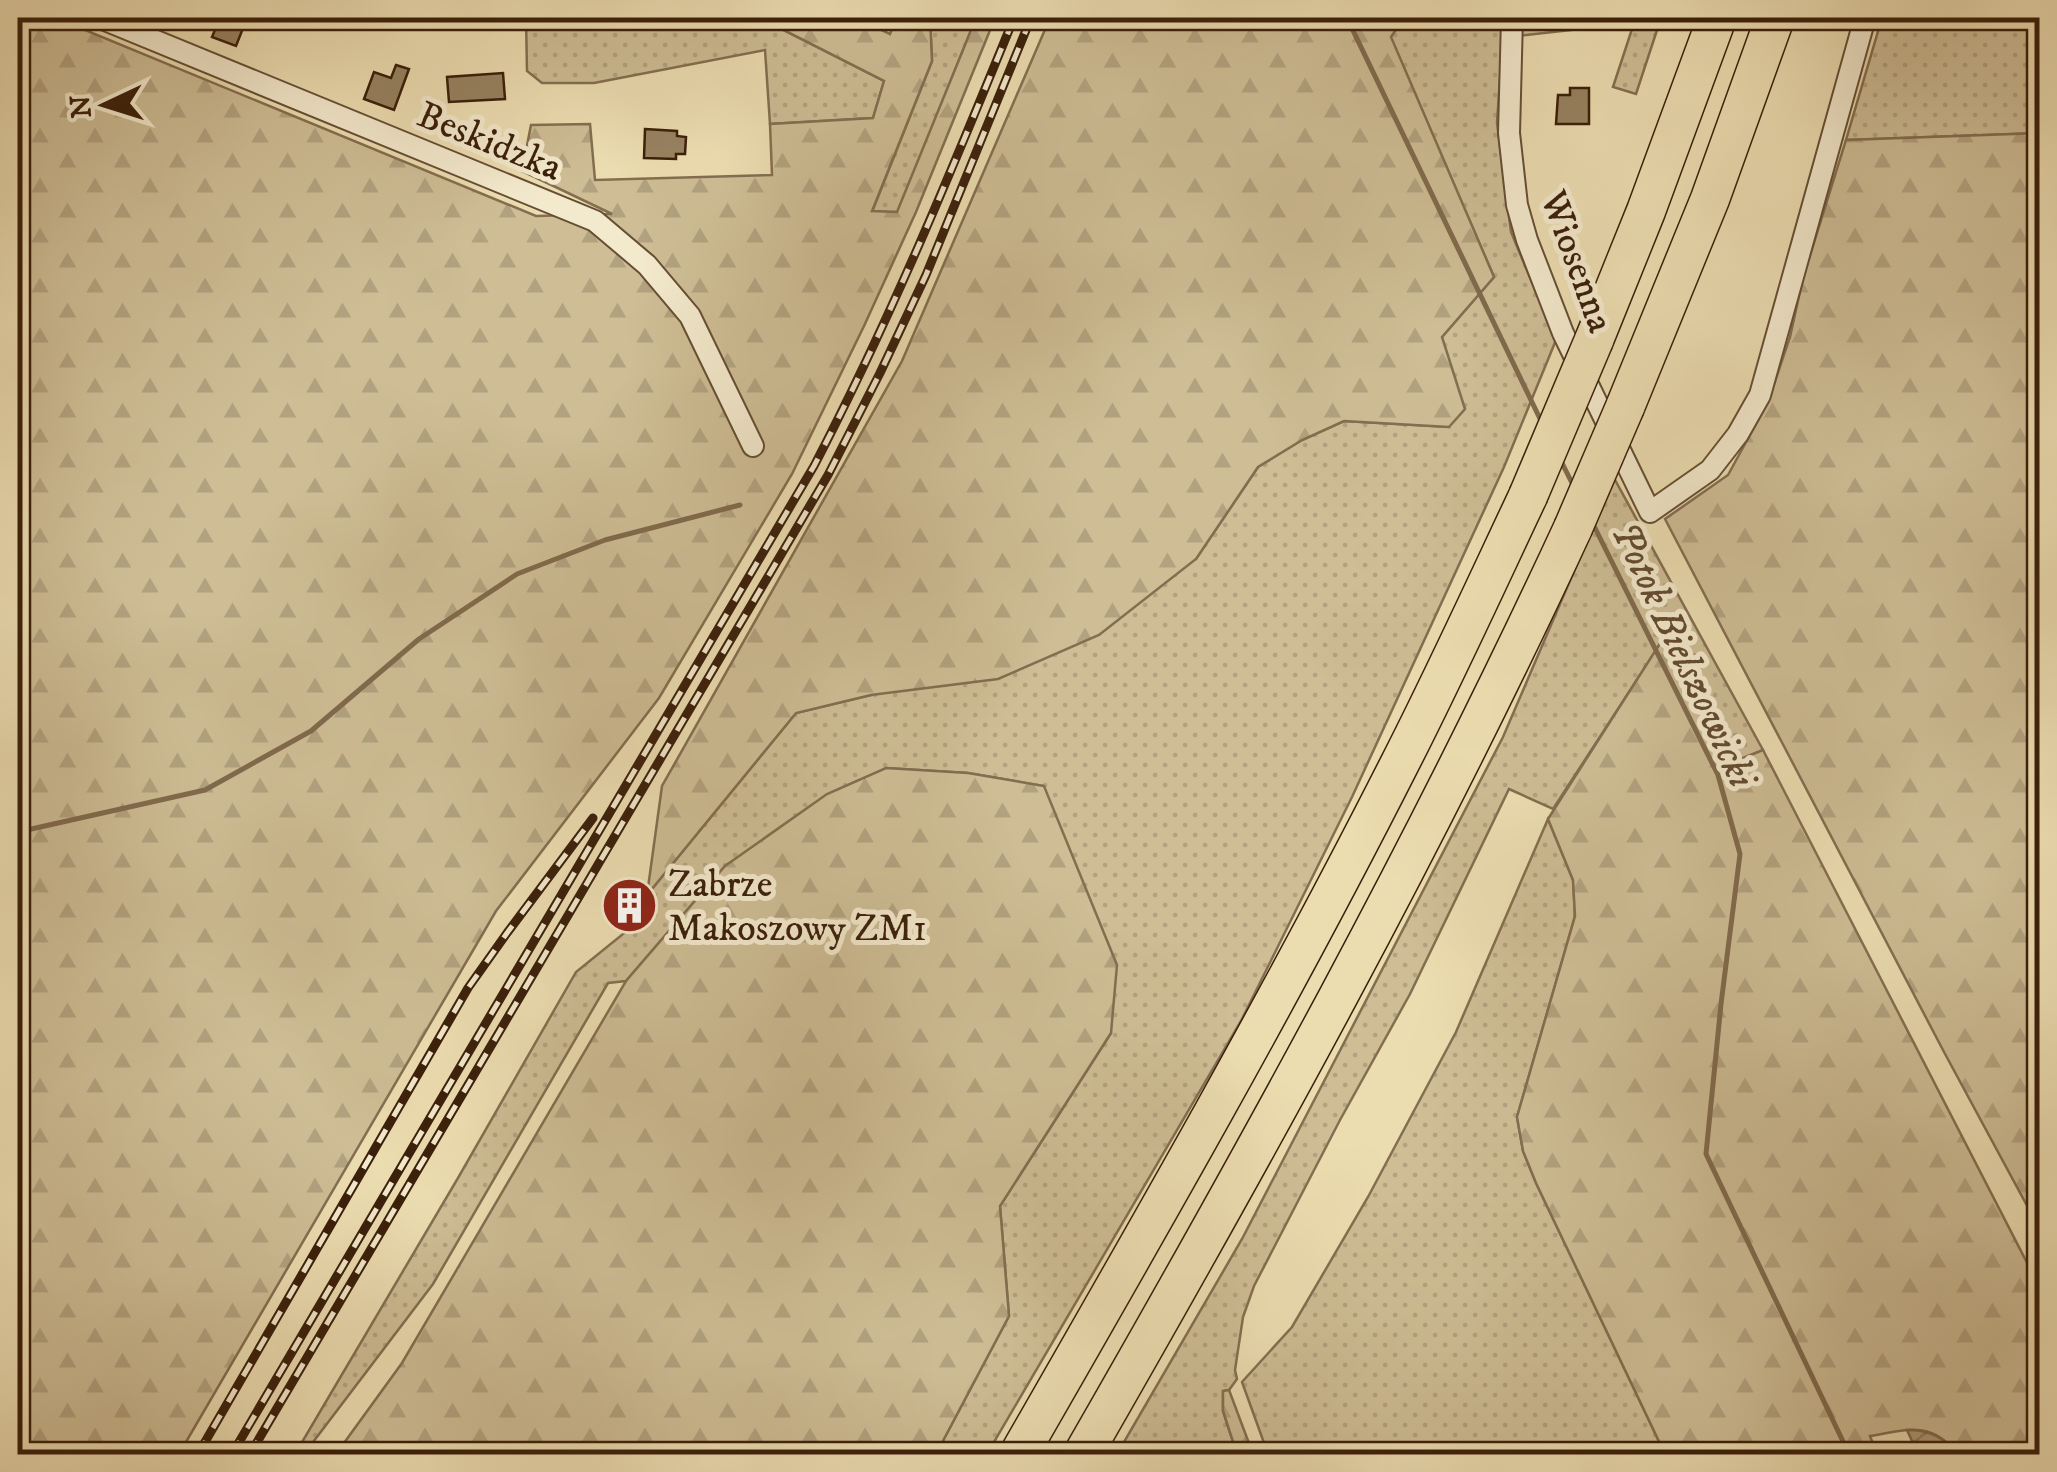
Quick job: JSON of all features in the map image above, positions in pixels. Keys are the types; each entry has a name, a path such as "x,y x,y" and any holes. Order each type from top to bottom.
{"highway":[{"path":"1020,1454 1184,1166 1400,762 1528,496 1646,211 1717,18"},
{"path":"1083,1454 1303,1065 1481,722 1626,407 1710,199 1775,18"}],"street":[{"name":"Beskidzka","path":"100,18 595,221 647,264 690,316 753,446"},
{"name":"Wiosenna","path":"1512,18 1509,133 1515,189 1527,240 1564,333 1650,512 1710,470 1738,434 1760,395 1865,18"}],"green space":[{"path":"18,18 56,18 536,216 612,214 522,171 531,125 590,124 595,180 772,175 770,124 873,118 884,81 760,18 856,18 890,34 896,18 930,18 932,61 872,211 897,212 976,18 995,18 916,212 792,474 659,698 496,911 179,1454 18,1454"},
{"path":"526,18 760,18 884,81 873,118 770,124 765,50 594,83 542,83 527,71"},
{"path":"930,18 976,18 898,212 872,212 932,61"},
{"path":"1050,18 1404,18 1391,37 1494,277 1442,337 1465,409 1449,427 1344,421 1302,440 1258,467 1196,559 1099,635 998,679 871,695 796,713 647,895 662,786 902,361"},
{"path":"1404,18 1504,18 1497,123 1511,232 1556,340 1504,467 1352,797 1241,1021 987,1454 936,1454 1009,1316 1000,1206 1111,1033 1044,786 968,773 886,768 725,866 626,981 608,983 433,1284 304,1454 295,1454 576,972 628,930 647,895 796,713 871,695 1196,559 1258,467 1302,440 1344,421 1449,427 1442,337 1494,277 1390,37"},
{"path":"1522,18 1661,18 1636,94 1613,87 1634,23 1518,36"},
{"path":"1882,18 2039,18 2039,133 1846,140"},
{"path":"2039,133 2039,1228 1665,519 1728,475 1768,402 1846,140"},
{"path":"1614,478 1763,750 1741,759 1668,632 1553,809 1509,789 1410,994 1254,1286 1243,1317 1237,1379 1229,1390 1223,1391 1223,1411 1237,1454 1117,1454 1242,1239 1503,737"},
{"path":"1668,631 1741,759 1763,750 2039,1286 2039,1454 1957,1454 1938,1436 1917,1430 1870,1436 1877,1454 1665,1454 1536,1183 1523,1151 1517,1117 1575,916 1573,880 1548,819"},
{"path":"886,768 968,773 1044,786 1117,965 1111,1033 1000,1206 1009,1316 936,1454 336,1454 402,1363 626,981 725,866 827,794"},
{"path":"1548,819 1573,880 1575,916 1517,1117 1523,1151 1665,1454 1268,1454 1242,1382 1292,1327 1368,1197 1456,1032"},
{"path":"1229,1390 1253,1454 1237,1454 1223,1411 1223,1391"}],"water":[{"path":"1907,1430 1935,1435 1957,1454 1918,1454"}],"building":[{"path":"220,18 247,18 236,46 212,37"},
{"path":"396,65 409,69 394,110 364,99 374,72 391,78"},
{"path":"503,73 505,99 449,102 447,77"},
{"path":"1570,88 1589,88 1589,124 1556,124 1558,95 1570,95"},
{"path":"645,129 677,131 677,136 686,137 685,154 676,154 676,159 644,158"}],"waterway":[{"name":"Potok Bielszowicki","path":"1347,18 1543,425"},
{"name":"Potok Bielszowicki","path":"1559,457 1574,487"},
{"path":"18,832 205,790 311,731 419,639 517,574 605,540 740,505"},
{"name":"Potok Bielszowicki","path":"1593,524 1718,775 1740,854 1706,1154 1849,1454"}],"railway":[{"path":"232,1454 814,466 894,300 1014,18"},
{"path":"250,1454 828,475 926,275 1031,18"},
{"path":"198,1454 468,988 593,818"}],"place":[{"name":"Zabrze Makoszowy ZM1","path":"629,905"}]}
